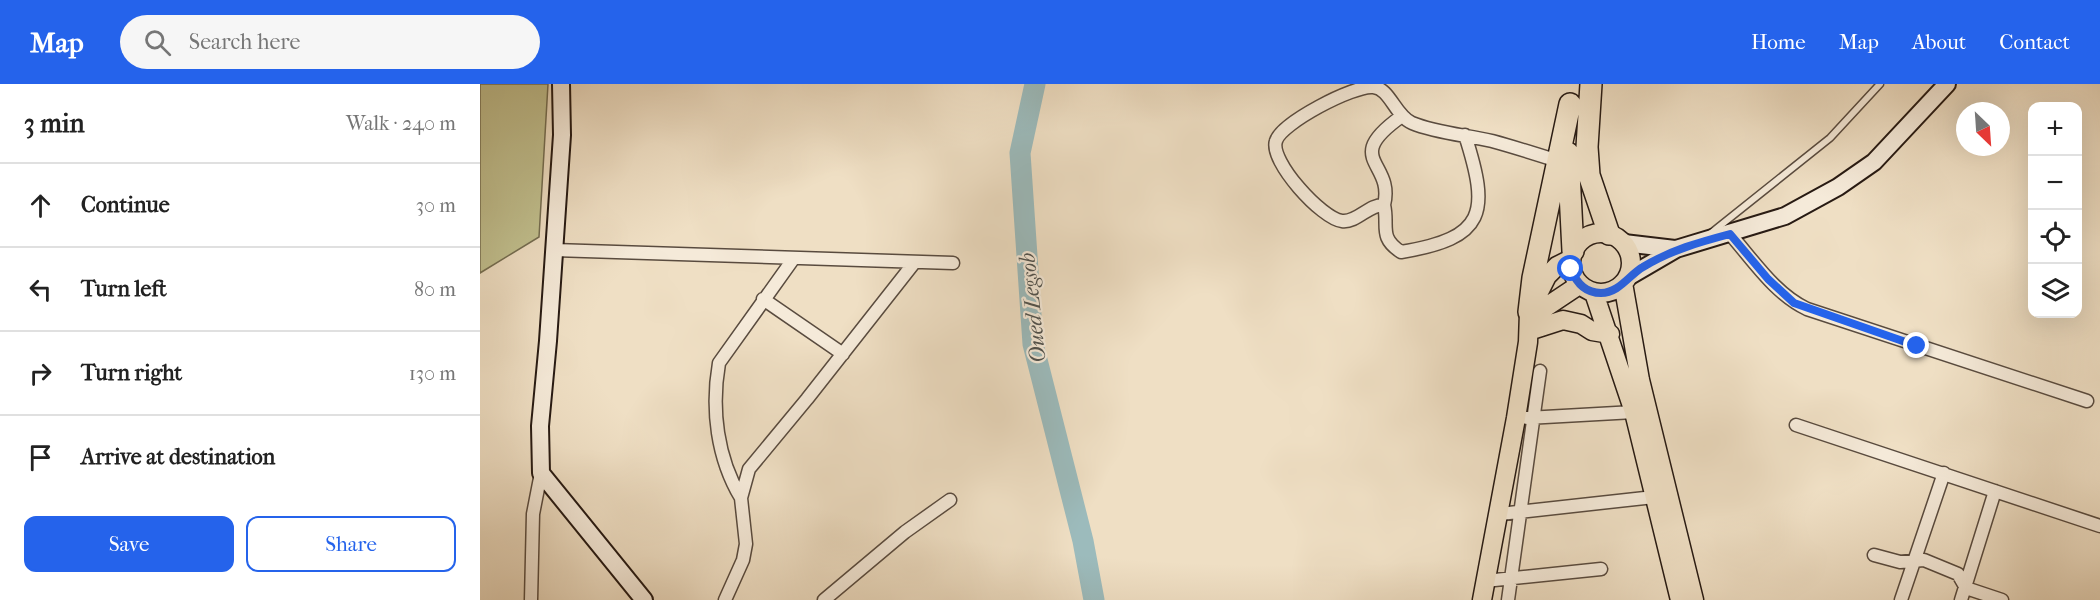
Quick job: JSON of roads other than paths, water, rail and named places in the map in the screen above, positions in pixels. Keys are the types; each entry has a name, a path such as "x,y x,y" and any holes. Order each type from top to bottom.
{"highway":[{"path":"1591,84 1587,147 1589,175 1616,238"},
{"path":"1530,328 1533,278 1572,94"},
{"path":"1572,94 1568,166 1572,255"}],"main road":[{"path":"561,84 562,135 540,426 541,472 644,600"},
{"path":"1530,328 1540,311 1587,289 1610,292 1625,280 1676,249 1785,216 1865,168 1911,126 1947,84"},
{"path":"1676,249 1592,234 1577,244 1572,255 1571,269 1587,289 1610,334 1634,412 1680,600"},
{"path":"1616,238 1631,260 1625,280 1640,380 1694,600"},
{"path":"1482,600 1500,514 1525,418 1530,328 1547,276 1572,255"},
{"path":"1530,328 1563,320 1610,334"}],"street":[{"path":"1384,205 1348,221 1332,217 1300,188 1280,161 1275,145 1283,129 1323,105 1370,86 1380,89 1410,123 1464,135 1558,161"},
{"path":"1402,116 1382,131 1374,141 1372,157 1387,193 1384,205 1384,231 1391,246 1401,252 1444,243 1476,219 1478,205 1474,171 1464,135"},
{"path":"1730,234 1768,279 1794,303 2087,401"},
{"path":"554,250 953,263"},
{"path":"741,498 728,476 720,448 715,384 719,363 794,258"},
{"path":"726,600 744,560 747,544 741,498 748,469 843,354 914,263"},
{"path":"763,299 843,354"},
{"path":"1508,600 1521,514 1525,418 1540,371"},
{"path":"1525,418 1634,412"},
{"path":"1796,425 2100,526"},
{"path":"531,600 533,514 541,472"},
{"path":"1901,600 1944,473"},
{"path":"1964,594 1995,491"},
{"path":"1500,514 1521,514 1654,497"},
{"path":"824,600 905,532 950,500"},
{"path":"1874,555 1900,562 1924,560 1958,574 1964,594"},
{"path":"1485,581 1601,569"},
{"path":"1964,594 2002,600"}],"lane":[{"path":"1699,243 1830,138 1880,84"}],"waterway":[{"name":"Oued Legsob","path":"1035,84 1020,153 1033,344 1083,541 1094,600"}]}
